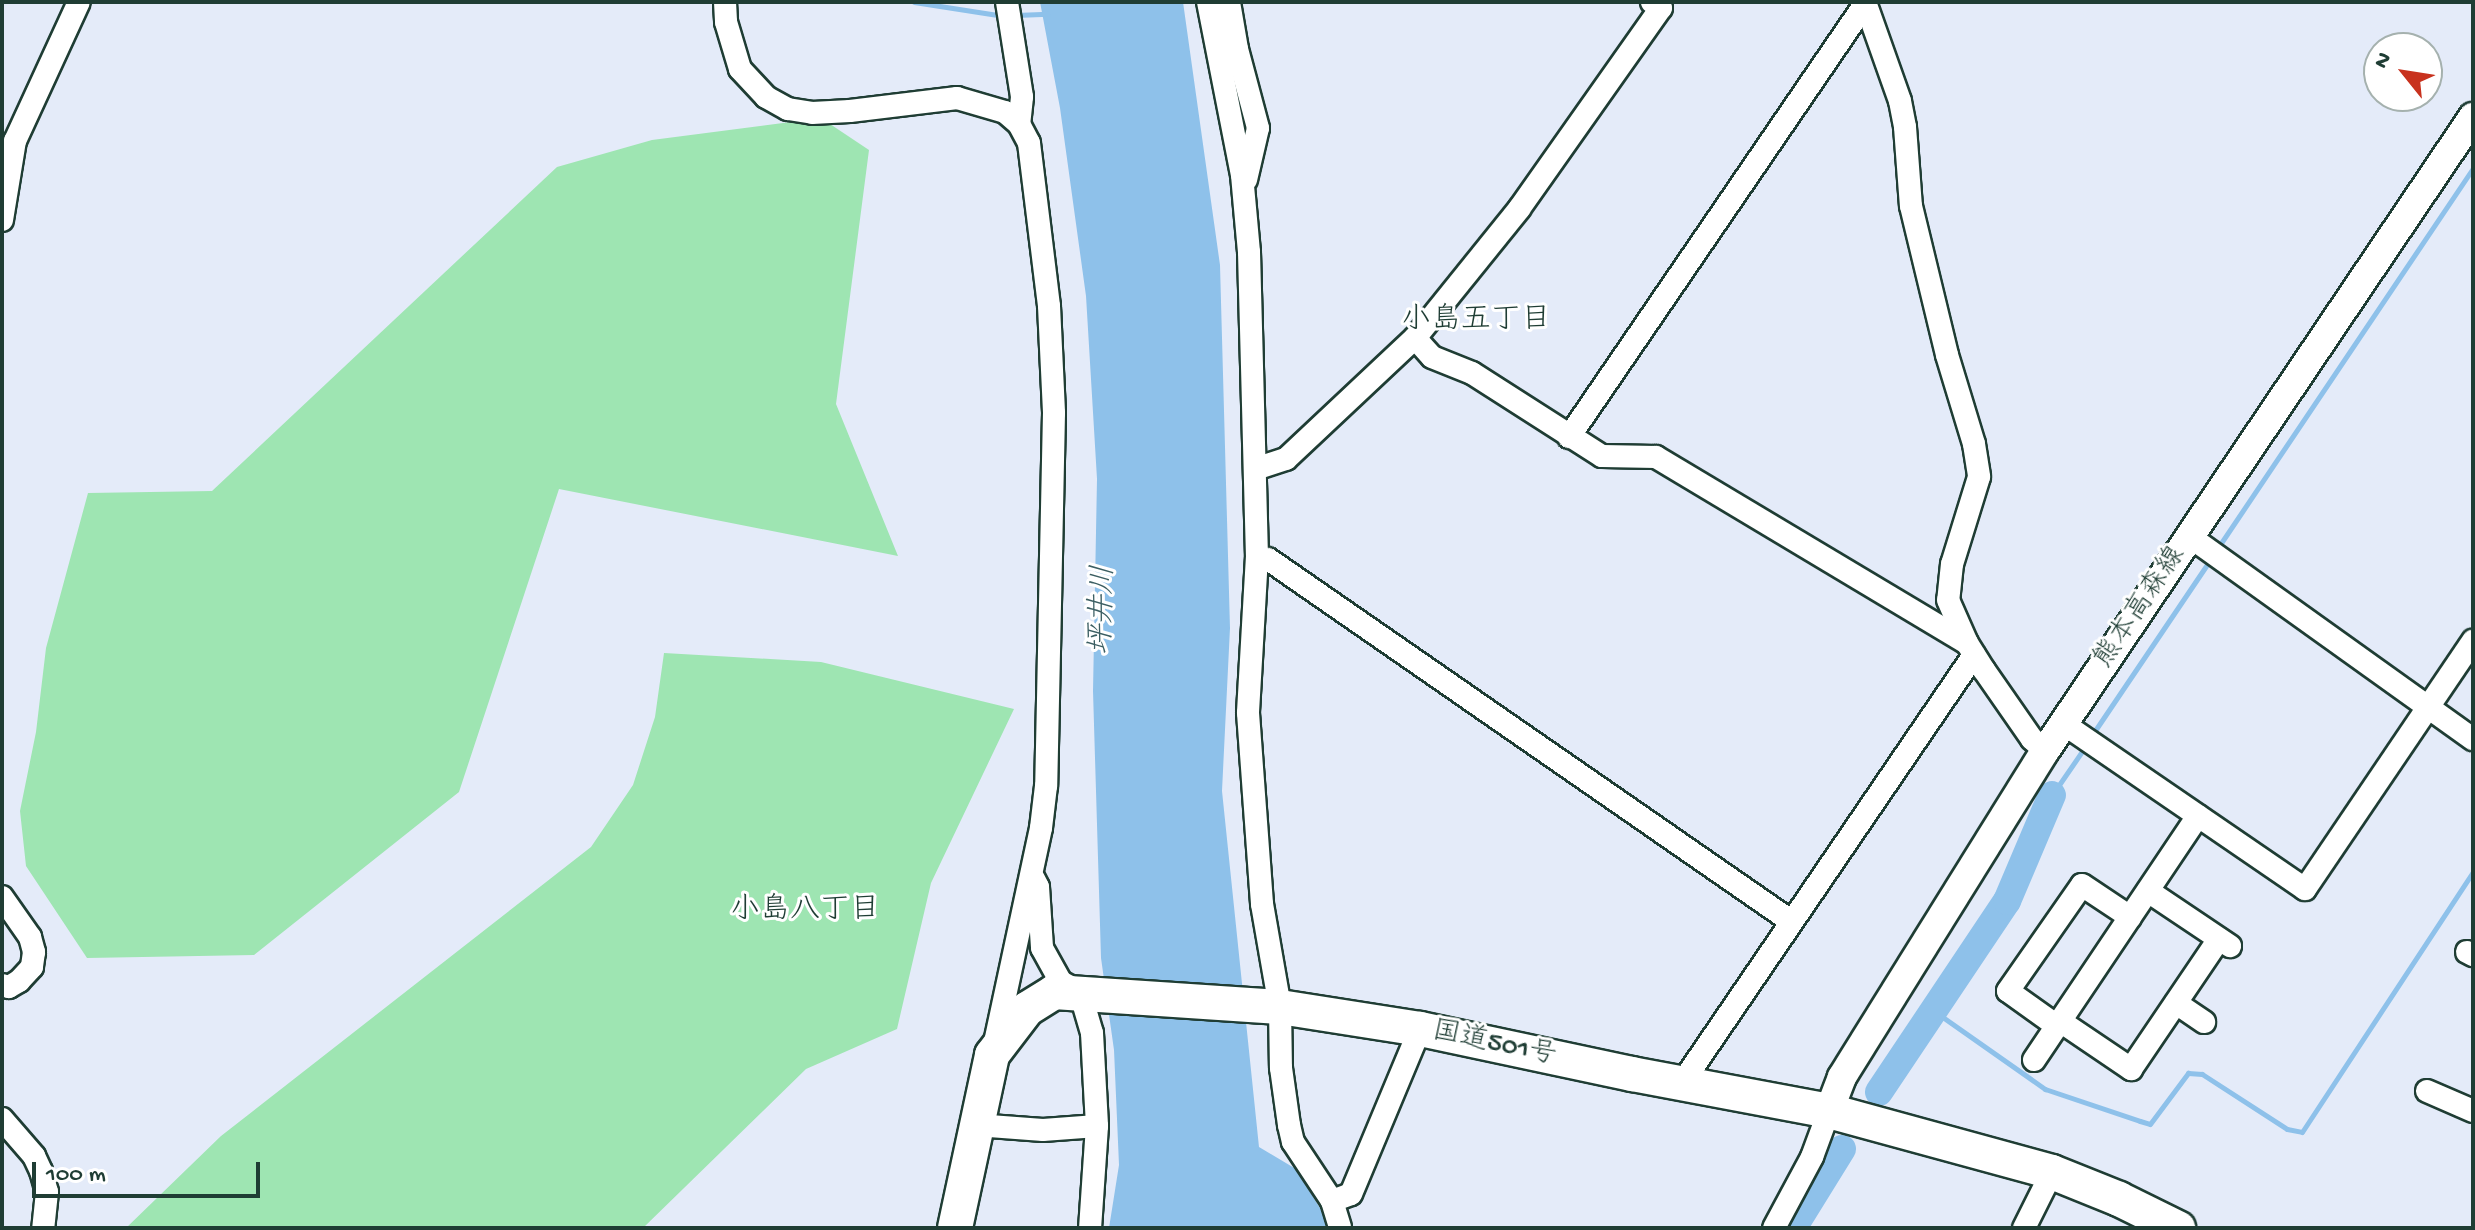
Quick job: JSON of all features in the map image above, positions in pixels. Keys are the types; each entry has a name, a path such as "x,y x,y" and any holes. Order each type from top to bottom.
{"highway":[{"name":"国道501号","path":"955,1228 992,1055 1020,1018 1043,996 1054,992 1275,1007 1420,1029 1829,1111 2052,1172 2119,1199 2178,1228"}],"main road":[{"name":"熊本高森線","path":"1829,1111 1842,1077 2045,751 2473,117"}],"street":[{"path":"2,220 15,141 79,2"},
{"path":"725,2 726,22 740,69 766,97 788,109 812,113 850,111 957,98 993,107 1019,124 1029,143 1049,306 1054,413 1046,786 1031,875 992,1055"},
{"path":"1208,2 1244,193 1249,252 1257,556 1248,713 1262,904 1293,1142 1332,1201 1340,1228"},
{"path":"1229,2 1237,49 1258,128 1244,193"},
{"path":"1255,469 1286,459 1415,338 1519,209 1652,21 1661,8 1652,2"},
{"path":"1569,437 1865,3"},
{"path":"1865,3 1900,101 1911,206 1947,355 1974,444 1979,477 1952,564 1948,600 1970,649 2032,739 2045,751"},
{"path":"1008,4 1022,97 1019,124"},
{"path":"1415,338 1432,357 1472,373 1602,456 1656,457 1970,649"},
{"path":"2189,536 2473,739"},
{"path":"1268,559 1792,922"},
{"path":"2064,724 2305,889 2473,641"},
{"path":"1682,1083 1792,922 1970,649"},
{"path":"2034,1060 2198,816"},
{"path":"1031,875 1038,887 1042,948 1061,982 1084,992 1092,1033 1097,1126 1090,1228"},
{"path":"2130,917 2082,885 2008,991 2131,1069 2176,1003 2225,943 2148,891"},
{"path":"2,897 30,937 34,952 32,967 19,981 9,987 2,985"},
{"path":"2176,1003 2204,1022"},
{"path":"1332,1201 1351,1194 1420,1029"},
{"path":"2427,1091 2473,1111"},
{"path":"1774,1228 1812,1157 1829,1111"},
{"path":"2,1119 34,1156 41,1171 47,1192 43,1228"},
{"path":"976,1125 1043,1130 1097,1126"},
{"path":"2024,1228 2052,1172"}],"green space":[{"path":"821,118 869,150 836,404 898,556 559,489 459,792 254,955 87,958 26,866 20,811 36,732 46,648 88,493 212,491 557,167 652,140"},
{"path":"664,653 821,662 1014,709 931,883 897,1029 806,1069 643,1228 126,1228 221,1136 591,847 633,785 655,717"}],"water":[{"name":"坪井川","path":"1040,2 1183,2 1220,265 1230,628 1222,791 1259,1147 1296,1169 1326,1218 1327,1228 1109,1228 1119,1165 1114,1050 1101,958 1093,691 1097,479 1086,296 1060,108"}],"waterway":[{"path":"914,2 1004,16"},
{"path":"1014,15 1048,14"},
{"path":"2217,549 2473,168"},
{"path":"2092,735 2212,557"},
{"path":"2052,795 2085,747"},
{"path":"1879,1092 2007,901 2052,795"},
{"path":"1934,1011 2045,1089 2140,1121 2150,1124 2188,1073 2202,1074 2287,1129 2302,1132 2473,872"},
{"path":"1793,1228 1842,1149"}],"district":[{"name":"小島五丁目","path":"1476,322"},
{"name":"小島八丁目","path":"805,912"}]}
